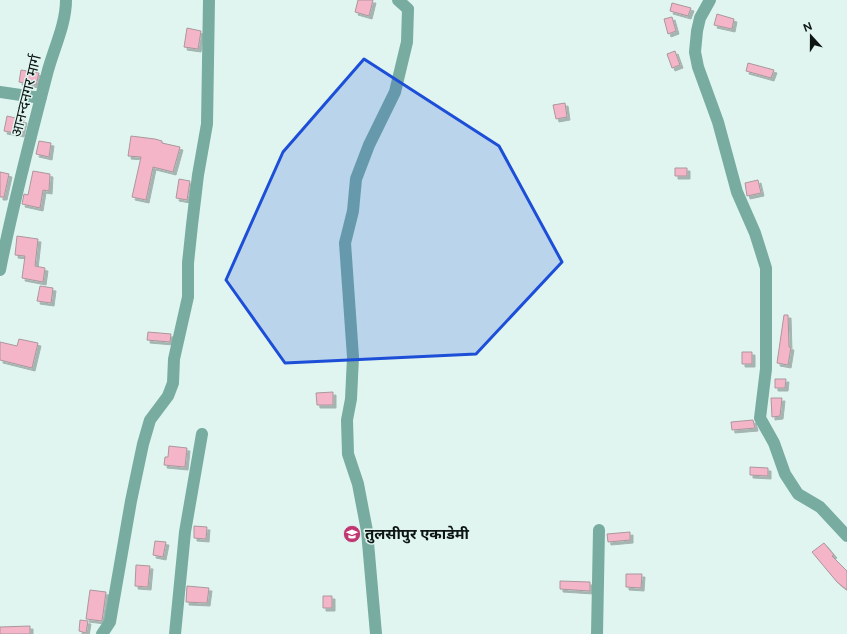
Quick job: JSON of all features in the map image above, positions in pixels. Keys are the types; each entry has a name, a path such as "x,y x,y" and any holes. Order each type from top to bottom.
{"street":[{"name":"आनन्दनगर मार्ग","path":"0,270 2,244 30,146 51,59 66,12 66,0"},
{"path":"102,634 110,622 131,501 143,444 150,420 168,396 173,383 174,359 188,297 188,263 192,225 198,175 207,124 210,0"},
{"path":"376,634 367,531 358,484 348,454 347,420 351,398 353,357 345,243 353,211 356,180 369,145 395,92 408,42 408,10 398,0"},
{"path":"710,0 700,18 697,31 695,52 698,68 718,122 737,192 755,233 766,268 766,369 760,418 774,442 785,474 798,494 820,507 847,536"},
{"path":"0,92 41,98"},
{"path":"174,634 185,532 202,434"},
{"path":"597,634 599,530"}],"highlighted area":[{"path":"364,59 499,146 562,262 476,354 285,363 226,280 283,152"}],"building":[{"path":"358,0 373,0 369,16 355,12"},
{"path":"672,3 691,8 688,16 670,11"},
{"path":"717,14 734,19 732,29 714,25"},
{"path":"672,17 676,31 668,34 664,19"},
{"path":"187,28 201,31 198,49 184,47"},
{"path":"675,51 680,65 672,68 667,54"},
{"path":"748,63 774,70 771,78 746,71"},
{"path":"21,70 39,73 36,85 19,82"},
{"path":"565,103 567,117 556,119 553,105"},
{"path":"7,116 24,120 21,134 4,131"},
{"path":"131,136 155,139 162,141 162,143 180,147 173,172 153,167 146,200 132,197 141,157 128,156"},
{"path":"39,141 51,143 49,157 36,154"},
{"path":"675,168 687,168 687,176 675,176"},
{"path":"33,171 50,174 49,191 43,190 40,208 22,204 24,194 28,195"},
{"path":"0,172 9,174 4,197 0,197"},
{"path":"179,179 190,181 187,200 176,198"},
{"path":"758,180 761,193 747,196 745,183"},
{"path":"17,236 38,239 35,266 45,268 43,282 22,278 25,256 15,255"},
{"path":"40,286 53,288 51,303 37,301"},
{"path":"784,315 788,315 789,347 791,347 788,365 777,363"},
{"path":"148,332 171,334 170,342 147,340"},
{"path":"19,339 38,343 32,368 0,360 0,342 17,346"},
{"path":"742,352 752,352 752,364 742,364"},
{"path":"775,379 786,379 785,388 775,388"},
{"path":"333,392 333,405 317,405 316,393"},
{"path":"771,398 782,398 780,416 772,417"},
{"path":"753,420 755,428 732,430 731,422"},
{"path":"169,446 187,448 185,467 164,465 165,457 168,457"},
{"path":"750,467 768,468 768,476 750,475"},
{"path":"194,526 207,527 206,539 194,538"},
{"path":"630,532 630,540 608,542 607,534"},
{"path":"155,541 166,542 163,557 153,555"},
{"path":"824,543 834,555 832,556 847,571 847,590 837,582 812,552"},
{"path":"136,565 150,566 148,587 135,586"},
{"path":"626,574 642,574 641,588 626,587"},
{"path":"560,581 590,582 590,591 560,589"},
{"path":"187,586 209,588 207,603 186,602"},
{"path":"90,590 106,592 102,621 86,619"},
{"path":"323,596 332,596 332,608 323,608"},
{"path":"80,620 88,621 86,633 79,631"},
{"path":"30,626 30,634 0,634 0,627"}],"place":[{"name":"तुलसीपुर एकाडेमी","path":"352,534"}]}
